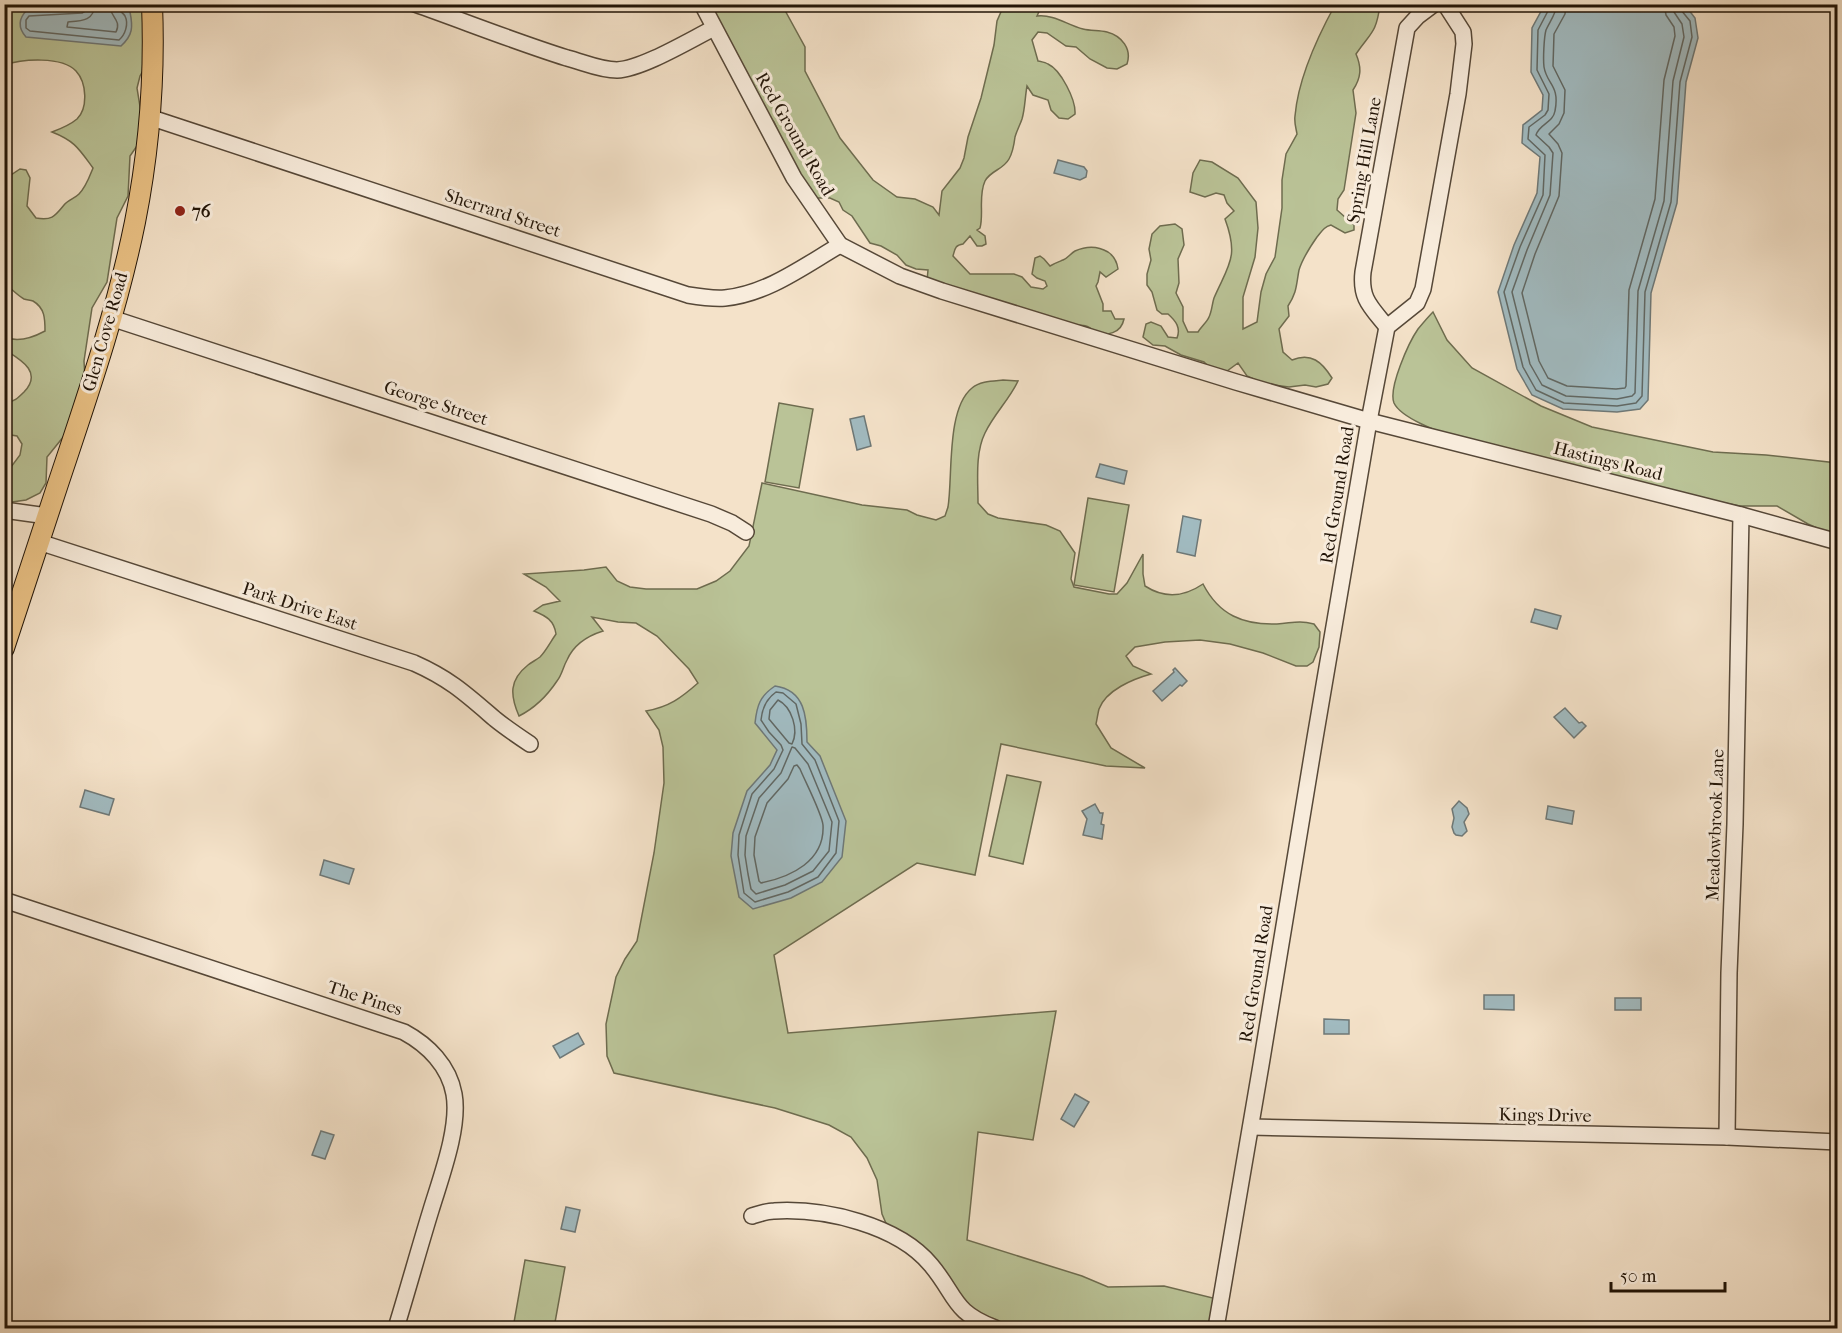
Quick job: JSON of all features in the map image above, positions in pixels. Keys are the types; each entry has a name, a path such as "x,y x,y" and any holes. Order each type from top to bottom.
{"main road":[{"name":"Glen Cove Road","path":"4,648 98,362 135,222 149,117 154,48 153,4"}],"street":[{"path":"415,4 529,46 597,67 616,70 640,65 714,28"},
{"name":"Red Ground Road","path":"702,4 794,178 840,245 900,276 942,291 1369,421 1216,1329"},
{"name":"Spring Hill Lane","path":"1387,327 1365,298 1362,286 1363,272 1407,28 1434,4"},
{"path":"1369,421 1387,327 1417,303 1423,289 1458,94 1464,44 1463,32 1445,4"},
{"name":"Sherrard Street","path":"149,117 688,295 718,298 750,293 773,284 840,245"},
{"name":"George Street","path":"111,318 711,514 746,532"},
{"name":"Hastings Road","path":"1369,421 1741,514 1838,542"},
{"path":"4,510 47,516"},
{"name":"Meadowbrook Lane","path":"1727,1137 1729,973 1736,824 1741,514"},
{"name":"Park Drive East","path":"39,542 414,663 435,672 458,687 530,744"},
{"name":"The Pines","path":"4,900 404,1032 418,1039 434,1054 445,1069 454,1091 456,1110 447,1156 396,1329"},
{"name":"Kings Drive","path":"1251,1127 1727,1137 1838,1142"},
{"path":"752,1216 772,1210 817,1212 844,1218 878,1230 915,1250 931,1266 966,1314 995,1329"}],"green space":[{"path":"5,5 152,5 144,69 137,88 143,125 139,143 130,156 128,196 117,218 107,282 92,308 84,361 85,379 64,436 47,457 46,483 40,493 26,500 12,502 5,501 5,475 20,455 22,444 17,436 5,434 5,403 13,401 24,392 29,385 31,373 23,362 5,350 5,337 15,340 30,338 45,331 45,327 44,314 40,307 33,301 24,299 5,284 5,184 8,177 20,169 26,170 30,178 27,206 36,218 46,219 55,215 79,194 93,168 76,146 52,132 71,123 81,114 85,95 80,76 70,66 52,61 31,60 5,65"},
{"path":"707,5 782,5 805,47 805,71 840,138 873,180 897,197 915,199 933,207 939,215 942,191 960,168 964,158 994,45 997,21 1004,5 1042,5 1037,16 1055,18 1083,29 1107,32 1121,40 1127,48 1128,58 1127,64 1117,69 1107,68 1090,59 1076,47 1066,46 1047,33 1038,32 1032,40 1038,61 1053,67 1058,72 1067,86 1075,114 1068,119 1059,118 1051,110 1048,100 1033,95 1027,86 1023,115 1010,156 1004,166 988,177 983,187 981,223 977,230 985,236 986,244 977,246 970,236 963,244 957,246 953,256 970,274 1014,274 1022,277 1031,287 1043,289 1047,286 1045,281 1032,274 1035,258 1040,256 1050,266 1079,249 1092,247 1104,250 1114,257 1118,269 1106,277 1100,272 1096,286 1103,304 1103,311 1111,311 1115,319 1124,319 1120,328 1108,334 1094,332 1087,326 1071,325 927,281 928,270 906,265 897,255 870,243 852,216 843,210 839,202 830,198 813,198 774,122 758,104"},
{"path":"1335,5 1380,5 1375,27 1356,54 1360,68 1358,81 1353,90 1356,113 1344,190 1338,199 1337,210 1354,225 1354,230 1345,233 1331,225 1317,237 1299,270 1295,293 1288,306 1289,316 1279,329 1283,352 1292,360 1305,357 1315,360 1332,378 1328,384 1316,387 1265,384 1247,376 1238,363 1227,371 1212,370 1204,362 1181,355 1165,346 1153,345 1143,337 1146,324 1151,322 1161,326 1168,337 1177,338 1178,331 1177,325 1168,314 1162,314 1157,310 1152,292 1147,285 1152,234 1160,226 1175,224 1182,229 1184,245 1178,259 1179,283 1176,293 1183,307 1183,321 1188,332 1198,332 1208,319 1214,298 1228,268 1232,252 1225,219 1234,211 1224,195 1216,193 1205,197 1190,192 1193,173 1200,160 1212,162 1238,178 1256,202 1258,228 1255,257 1243,297 1243,329 1257,322 1261,292 1266,274 1275,257 1282,208 1282,180 1286,154 1297,134 1295,118 1300,88 1316,44"},
{"path":"1433,312 1447,340 1472,368 1541,406 1592,427 1713,452 1837,463 1837,537 1777,506 1740,506 1710,500 1454,437 1412,419 1398,409 1394,403 1394,387 1400,365 1410,344 1418,329"},
{"path":"1003,380 1018,381 982,441 978,467 978,503 988,514 998,518 1046,525 1060,531 1075,553 1071,579 1074,587 1117,594 1127,583 1143,554 1145,586 1152,590 1174,595 1189,592 1203,584 1209,595 1224,611 1243,620 1265,624 1299,622 1314,624 1320,632 1319,647 1313,662 1307,666 1296,666 1263,653 1230,644 1200,640 1135,647 1126,656 1133,666 1151,674 1128,682 1108,696 1099,709 1096,724 1111,748 1145,768 1106,766 1001,744 975,875 917,863 774,955 788,1033 1056,1011 1033,1140 978,1132 967,1240 1082,1276 1108,1287 1164,1286 1221,1300 1215,1328 995,1328 948,1291 892,1237 882,1214 877,1180 867,1158 851,1137 829,1125 775,1108 614,1073 607,1056 606,1024 616,977 637,941 654,853 664,783 663,747 659,730 646,711 674,701 698,683 689,669 657,636 636,623 592,617 603,631 586,638 573,649 559,679 545,697 519,716 514,701 513,688 517,676 540,657 556,634 549,619 534,611 543,605 560,601 546,587 524,574 606,567 617,581 630,587 697,589 716,581 730,571 749,546 762,483 862,505 907,510 936,520 945,516 948,507 954,427 964,398 972,388 979,384"},
{"path":"779,403 813,409 799,488 765,482"},
{"path":"1088,498 1129,505 1114,592 1074,585"},
{"path":"1007,775 1041,782 1023,864 989,856"},
{"path":"525,1260 565,1267 554,1328 513,1328"}],"water":[{"path":"1545,4 1685,5 1695,18 1698,38 1686,82 1677,203 1651,293 1648,400 1640,409 1617,412 1563,409 1532,395 1517,369 1498,292 1514,245 1537,193 1540,157 1522,143 1523,125 1542,110 1543,95 1531,72 1532,28"},
{"path":"120,5 130,12 132,22 130,34 121,46 26,37 20,27 22,17 27,10"},
{"path":"1058,160 1084,167 1087,171 1086,177 1080,180 1054,173"},
{"path":"864,416 871,446 857,450 850,419"},
{"path":"1100,464 1127,471 1124,484 1096,477"},
{"path":"1183,516 1201,520 1195,556 1177,552"},
{"path":"1535,609 1561,616 1557,629 1531,622"},
{"path":"1175,668 1187,681 1162,701 1153,691 1174,672"},
{"path":"775,686 793,693 802,706 805,714 807,742 820,756 846,821 842,857 822,882 791,898 753,909 739,897 731,856 733,833 747,791 770,765 777,750 755,723 760,702"},
{"path":"1565,708 1579,723 1582,722 1586,726 1574,738 1554,717"},
{"path":"85,790 114,799 109,815 80,807"},
{"path":"1459,801 1467,808 1469,814 1464,822 1467,831 1462,836 1456,835 1452,827 1454,818 1452,809"},
{"path":"1095,804 1100,813 1103,813 1102,839 1083,835 1087,819 1082,811"},
{"path":"1548,806 1574,811 1572,824 1546,819"},
{"path":"324,860 354,869 349,884 320,875"},
{"path":"1484,995 1514,995 1514,1010 1484,1009"},
{"path":"1615,998 1641,998 1641,1010 1615,1010"},
{"path":"1324,1019 1349,1020 1349,1034 1324,1034"},
{"path":"578,1033 584,1044 560,1058 553,1046"},
{"path":"1075,1094 1089,1102 1074,1127 1061,1119"},
{"path":"321,1131 334,1135 325,1159 312,1155"},
{"path":"566,1207 580,1210 575,1232 561,1229"}],"place":[{"name":"76","path":"180,211"}]}
